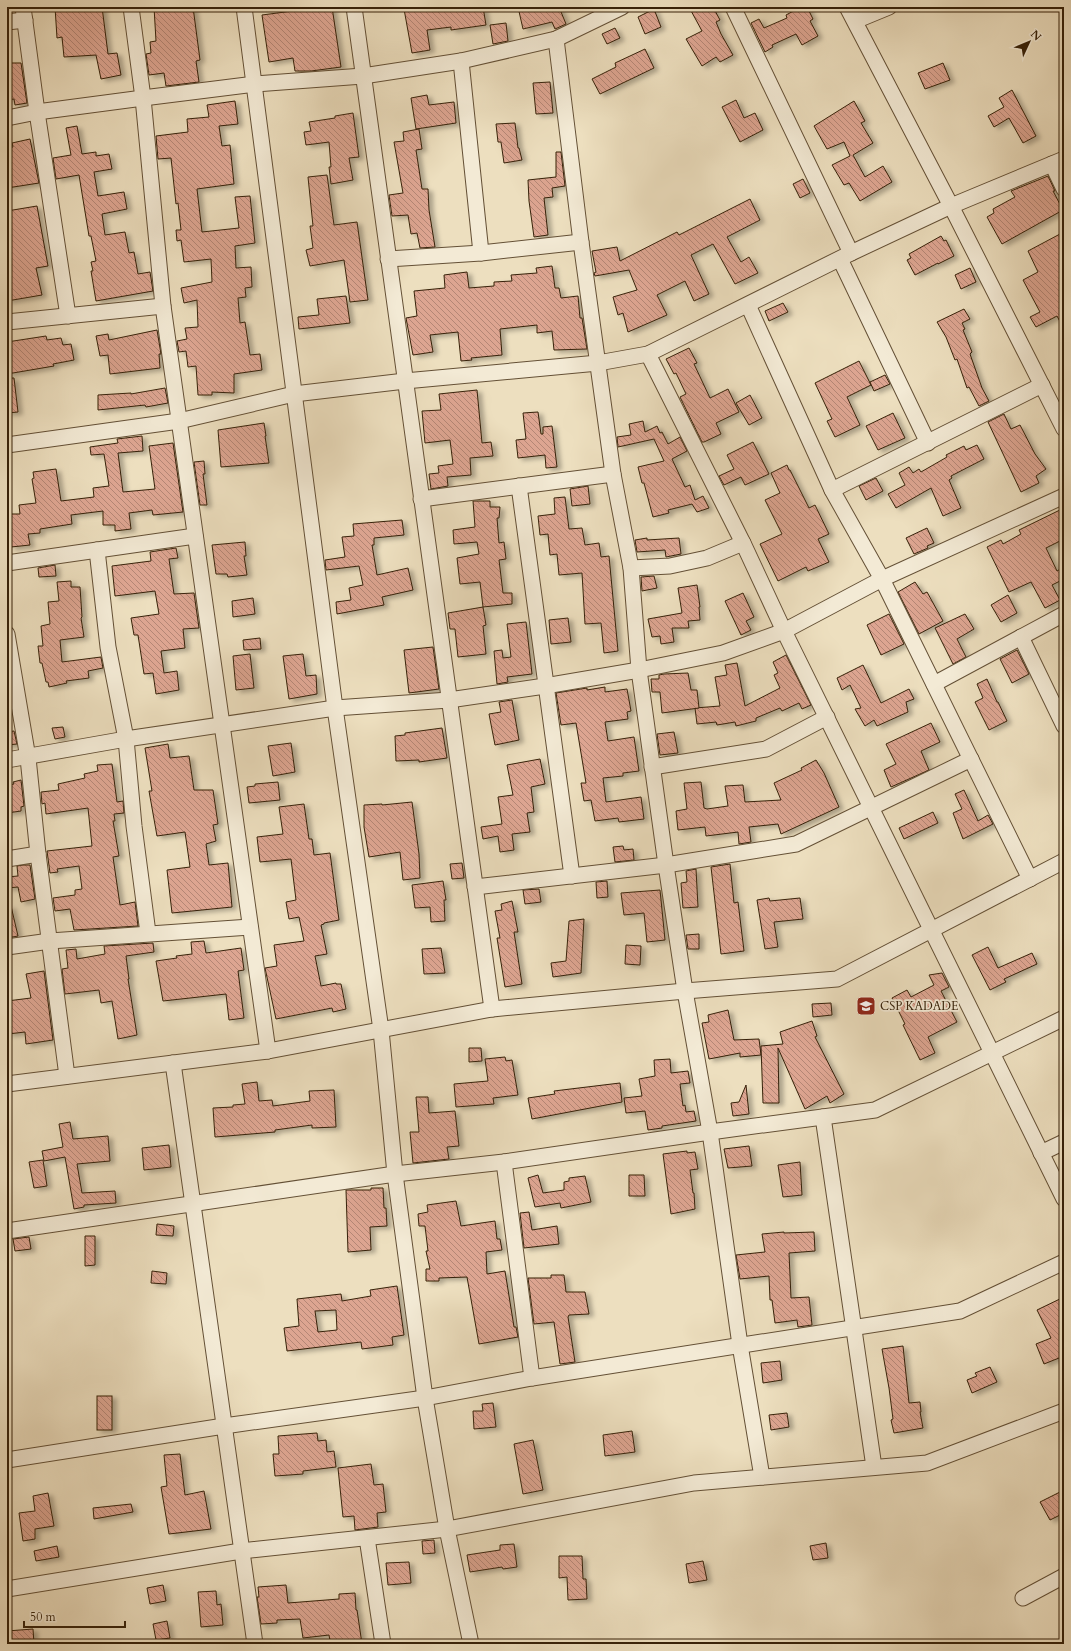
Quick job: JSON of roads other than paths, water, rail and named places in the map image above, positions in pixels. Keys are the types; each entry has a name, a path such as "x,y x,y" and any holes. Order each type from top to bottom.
{"street":[{"path":"131,7 143,98 163,306 268,1051"},
{"path":"244,7 335,708 381,1030 396,1174 425,1398 447,1529 470,1644"},
{"path":"354,7 492,1009"},
{"path":"7,118 37,112 143,98 255,84 363,76 461,61 556,39 603,11 622,7"},
{"path":"733,7 928,443"},
{"path":"847,7 951,206 1064,430"},
{"path":"855,21 889,7"},
{"path":"7,22 24,14 37,112 68,316"},
{"path":"556,39 581,242 613,474 631,568 639,670 666,865 685,991 710,1132 740,1345 762,1477"},
{"path":"461,61 481,253"},
{"path":"7,445 179,421 294,394 405,381 598,363 648,354 845,256 951,206 1058,161 1064,189"},
{"path":"388,259 481,253 581,242"},
{"path":"748,305 832,490 882,579 1030,879"},
{"path":"7,322 163,306"},
{"path":"648,354 743,543 784,631 1064,1199"},
{"path":"832,490 1042,385"},
{"path":"421,499 613,474"},
{"path":"518,486 572,876"},
{"path":"7,760 28,758 126,739 335,708 449,700 545,686 639,670 723,653 784,631 882,579 1064,496"},
{"path":"7,563 195,536"},
{"path":"631,568 670,566 707,558 743,543"},
{"path":"97,550 108,647 126,739 134,826 148,934"},
{"path":"934,684 1064,614"},
{"path":"7,634 10,664 28,758 38,854 68,1076"},
{"path":"1021,637 1064,726"},
{"path":"652,767 766,749 827,717"},
{"path":"475,887 666,865 796,844 971,759"},
{"path":"7,859 38,854"},
{"path":"7,1084 268,1051 492,1009 685,991 837,979 1064,861"},
{"path":"7,947 50,941 250,927"},
{"path":"7,1231 193,1205 396,1174 504,1162 875,1110 1064,1018"},
{"path":"173,1063 255,1644"},
{"path":"823,1117 874,1467"},
{"path":"1041,1153 1064,1142"},
{"path":"504,1162 532,1378"},
{"path":"7,1460 224,1426 425,1398 532,1378 960,1311 1064,1262"},
{"path":"7,1589 241,1551 447,1529 694,1483 927,1463 1064,1411"},
{"path":"367,1538 383,1644"},
{"path":"1023,1598 1064,1576"}],"place":[{"name":"CSP KADADE","path":"866,1006"}]}
